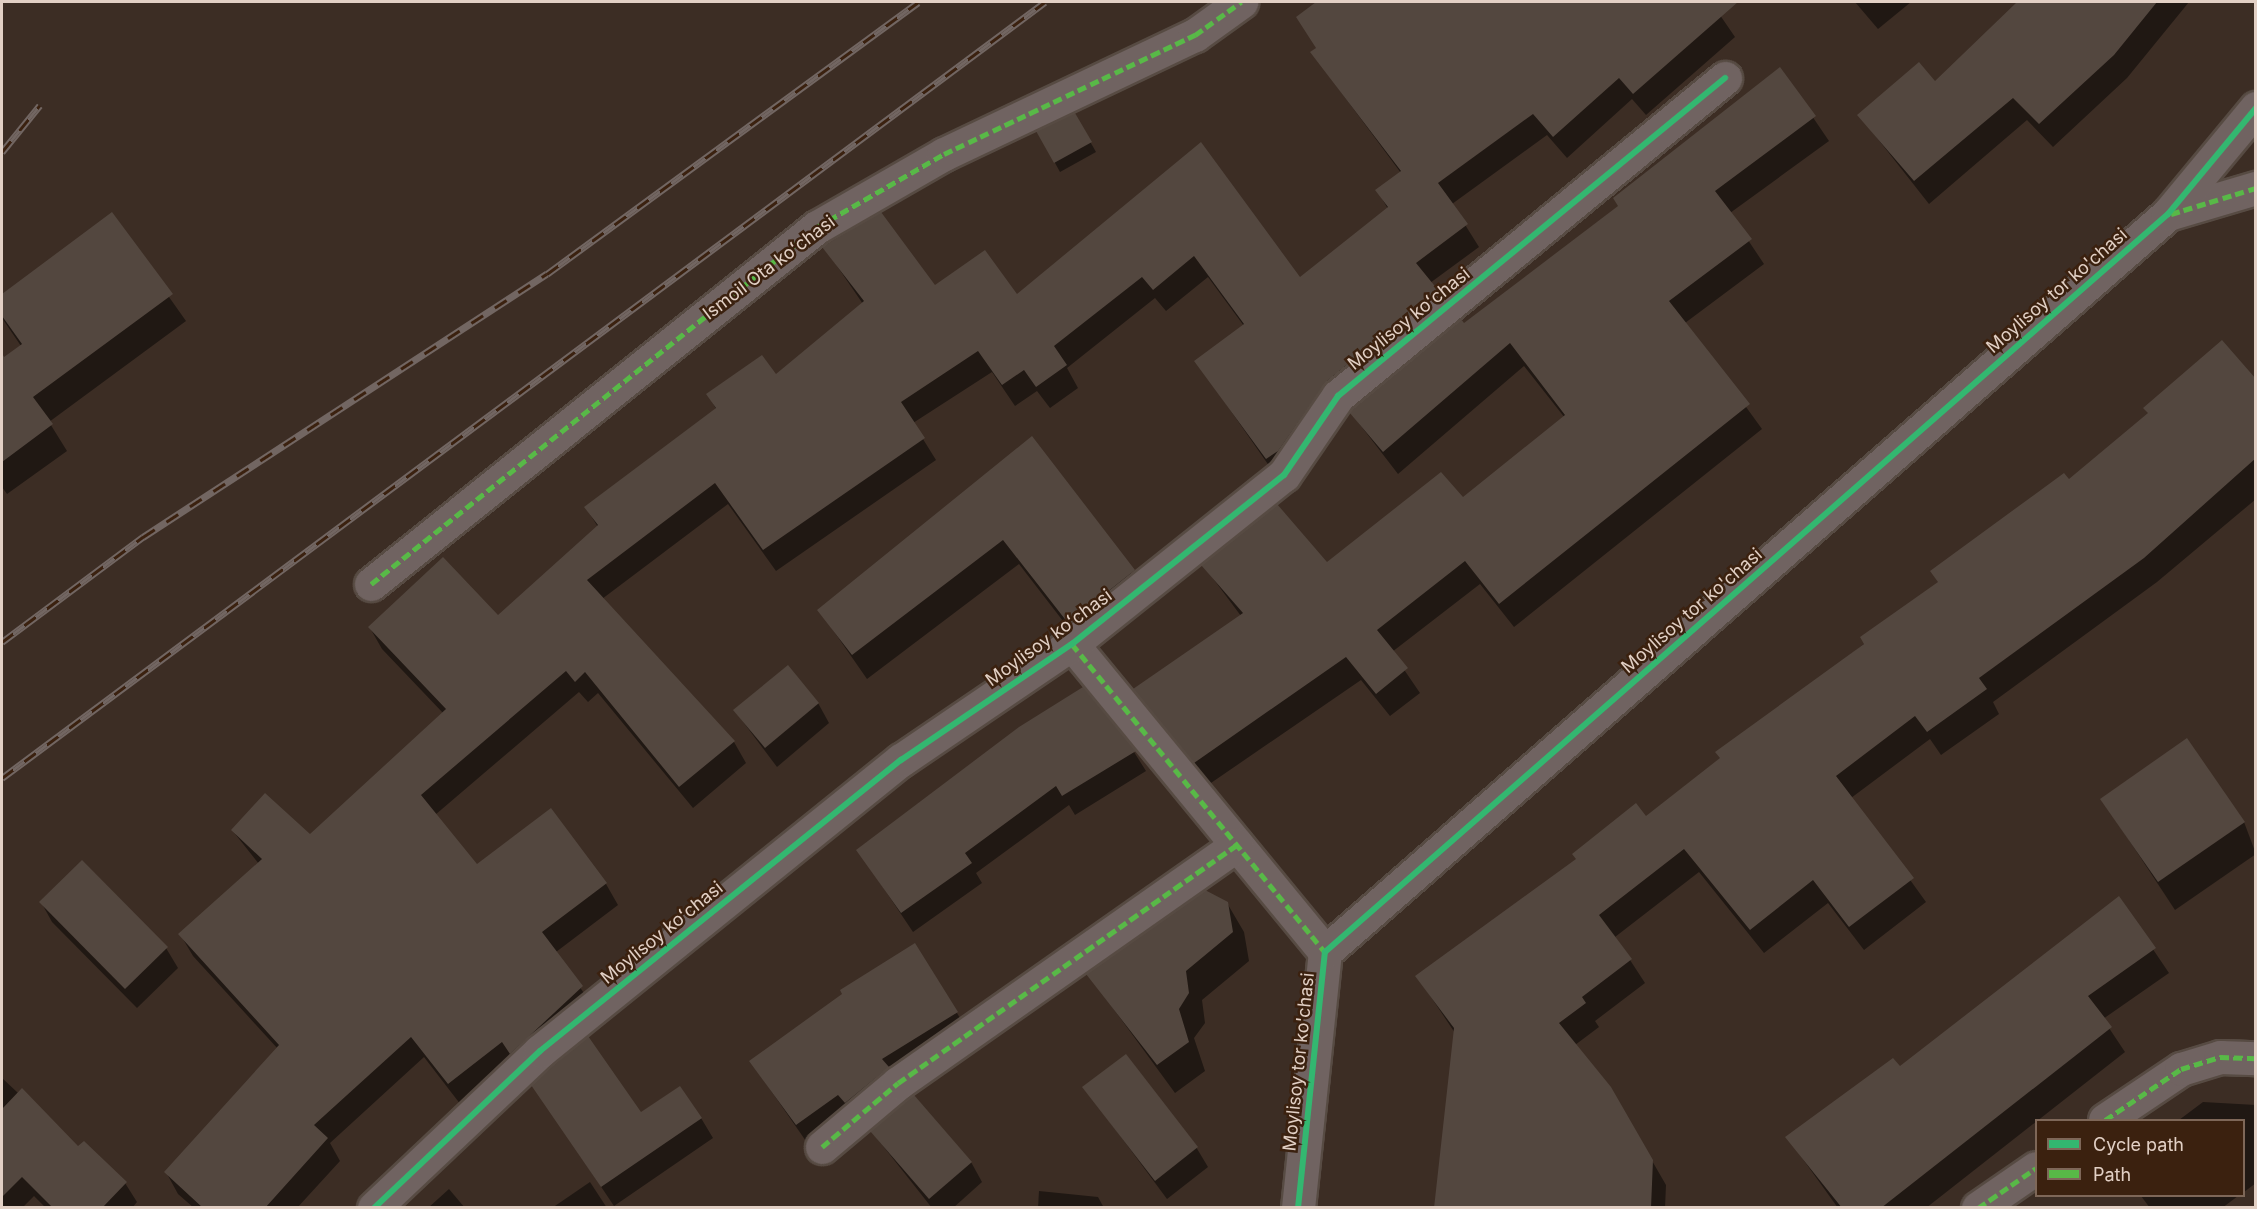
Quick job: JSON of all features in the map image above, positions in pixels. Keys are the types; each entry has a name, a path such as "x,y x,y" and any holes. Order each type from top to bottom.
{"street":[{"name":"Ismoil Ota koʻchasi","path":"371,584 818,227 944,153 1195,35 1241,2"},
{"name":"Moylisoy koʻchasi","path":"374,1208 540,1051 901,760 1072,644 1284,475 1338,396 1725,78"},
{"name":"Moylisoy tor ko'chasi","path":"1299,1208 1325,952 2168,214 2256,108"},
{"path":"2168,214 2256,188"},
{"path":"1072,644 1325,952"},
{"path":"822,1147 897,1083 1237,845"},
{"path":"2106,1119 2181,1069 2220,1057 2256,1058"},
{"path":"1978,1208 2035,1169"}],"building":[{"path":"1316,2 1738,2 1633,94 1619,78 1553,137 1533,114 1438,183 1468,224 1416,263 1438,290 1326,382 1278,451 1266,459 1194,361 1244,324 1194,256 1153,290 1142,277 1054,346 1067,365 1036,387 1024,370 1002,385 978,351 901,402 925,438 763,550 715,483 587,580 735,741 679,787 585,672 575,682 566,671 421,795 477,864 551,808 607,883 542,932 583,986 510,1054 502,1042 448,1084 411,1037 314,1125 328,1138 265,1208 203,1208 164,1172 279,1045 178,934 262,859 231,830 265,793 310,834 446,709 368,627 443,557 498,615 598,525 584,507 716,408 706,394 762,355 776,374 864,301 822,247 881,212 935,285 985,250 1017,294 1201,142 1300,277 1388,207 1375,190 1401,171 1310,52 1316,48 1296,17"},
{"path":"2017,2 2157,2 2114,55 2039,124 2013,98 1914,181 1857,115 1919,62 1935,81"},
{"path":"1780,67 1816,116 1715,191 1752,239 1669,301 1750,404 1499,604 1465,561 1377,630 1408,668 1376,694 1346,657 1194,763 1133,689 1243,613 1201,565 1277,504 1327,562 1441,472 1463,497 1565,415 1510,343 1383,452 1349,412 1461,319 1464,323 1618,206 1613,198"},
{"path":"1075,113 1092,142 1054,163 1036,131"},
{"path":"112,212 173,294 33,397 53,424 2,462 2,353 4,357 22,344 2,316 2,294"},
{"path":"2222,340 2256,379 2256,458 2144,558 1979,678 1987,689 1927,732 1915,716 1836,776 1914,878 1849,927 1813,880 1750,930 1684,849 1599,915 1632,959 1582,997 1586,1003 1559,1023 1611,1087 1653,1160 1651,1208 1434,1208 1454,1028 1415,976 1576,859 1572,854 1636,803 1646,816 1720,758 1715,752 1864,644 1860,637 1938,582 1930,571 2064,473 2069,479 2148,413 2143,408"},
{"path":"1032,436 1135,570 1068,623 1003,540 852,655 817,610"},
{"path":"788,665 819,703 765,748 733,710"},
{"path":"1083,687 1136,751 1062,796 1056,786 965,853 972,863 901,913 856,850 1019,727"},
{"path":"2187,738 2245,822 2158,882 2100,799"},
{"path":"82,860 168,947 125,989 39,902"},
{"path":"1205,890 1228,902 1233,932 1186,971 1189,993 1179,1009 1189,1042 1157,1065 1086,974"},
{"path":"2119,896 2156,948 2088,996 2112,1027 1881,1208 1842,1208 1785,1137 1893,1058 1900,1066"},
{"path":"915,943 958,1012 882,1059 889,1067 845,1103 838,1095 796,1125 749,1061 842,994 840,990"},
{"path":"588,1036 641,1112 680,1086 702,1118 601,1187 531,1085"},
{"path":"1126,1054 1198,1147 1155,1181 1082,1087"},
{"path":"22,1088 78,1146 84,1141 127,1182 102,1208 53,1208 22,1177 2,1197 2,1109"},
{"path":"914,1095 972,1162 929,1199 870,1131"}],"railway":[{"path":"2,642 143,537 547,274 918,2"},
{"path":"2,778 1045,2"},
{"path":"2,152 40,105"}],"marked path":[{"path":"371,584 817,227 944,154 1195,35 1241,2"},
{"path":"2171,214 2256,188"},
{"path":"1072,644 1325,952"},
{"path":"822,1147 898,1083 1237,845"},
{"path":"2106,1119 2181,1069 2220,1057 2256,1058"},
{"path":"1978,1208 2035,1169"}],"cycle path":[{"path":"374,1208 540,1051 901,760 1072,644 1284,475 1338,396 1725,78"},
{"path":"1298,1208 1325,952 2168,214 2256,108"}]}
